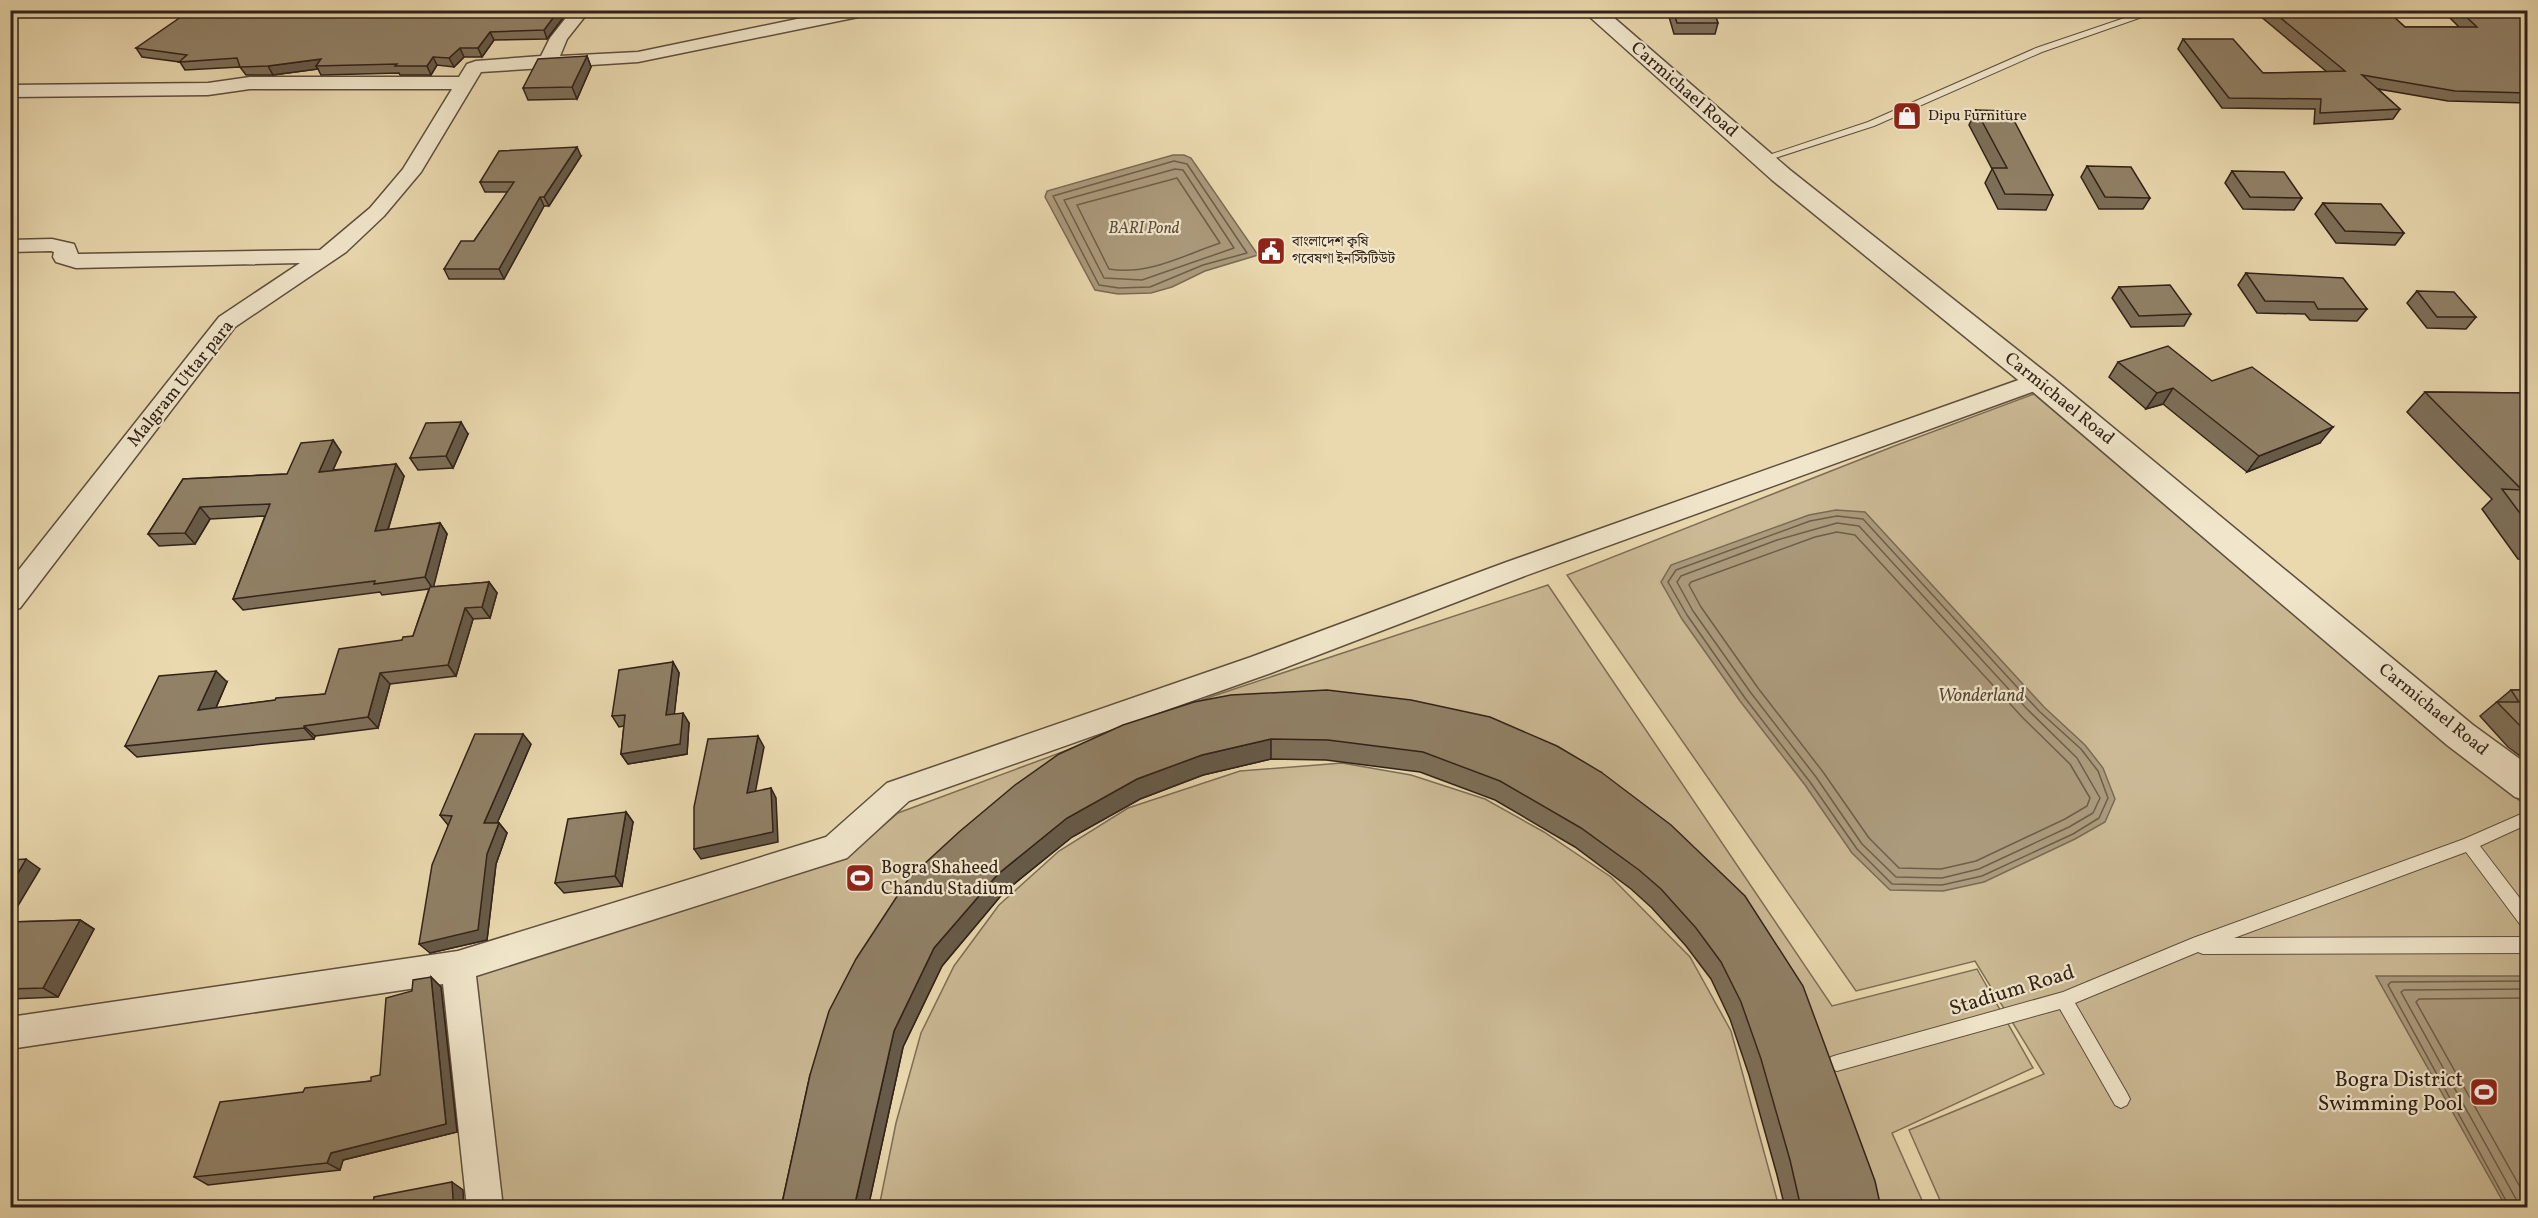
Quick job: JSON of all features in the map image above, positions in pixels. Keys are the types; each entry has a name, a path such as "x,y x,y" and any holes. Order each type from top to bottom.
{"street":[{"path":"548,61 559,38 582,10"},
{"name":"Malgram Uttar para","path":"10,601 227,322 325,256 377,212 411,172 474,68 482,64 639,57 868,10"},
{"name":"Carmichael Road","path":"1592,10 1762,159 2038,381 2460,735 2528,786"},
{"path":"10,91 208,89 250,83 465,83"},
{"path":"10,246 52,245 66,249 64,257 76,261 325,256"},
{"path":"10,1033 458,966 836,848 898,792 1260,665 1502,574 2038,381"},
{"path":"458,966 485,1208"}],"lane":[{"path":"1762,159 1871,124 2038,50 2158,10"},
{"name":"Stadium Road","path":"1838,1063 2064,1000 2193,946 2469,844 2528,818"},
{"path":"2469,844 2528,922"},
{"name":"Stadium Road","path":"2193,946 2528,945"},
{"path":"2064,1000 2121,1099"}],"green space":[{"name":"Wonderland","path":"2034,394 2281,604 2527,807 2527,1207 1943,1207 1909,1130 2044,1074 1975,961 1856,991 1567,575 1897,445"},
{"name":"Bogra Shaheed Chandu Stadium","path":"1548,585 1832,1006 1977,969 2033,1068 1892,1133 1925,1207 1863,1207 1791,1003 1408,721 1020,805 796,1207 496,1207 470,974 844,859 898,813 1213,696"},
{"path":"1342,763 1411,775 1485,799 1544,832 1611,877 1690,957 1731,1031 1779,1207 879,1207 896,1123 921,1033 954,966 999,905 1059,851 1128,808 1240,771"}],"water":[{"name":"BARI Pond","path":"1173,155 1184,155 1191,158 1258,255 1205,271 1172,287 1151,293 1118,294 1095,290 1045,197 1047,191"},
{"path":"1836,510 1865,512 2044,707 2085,745 2103,768 2115,799 2105,822 2075,839 1984,882 1943,891 1890,890 1852,853 1805,785 1740,701 1682,619 1661,582 1671,565 1809,515"},
{"name":"Bogra District Swimming Pool","path":"2376,976 2527,976 2527,1207 2506,1207"}],"building":[{"path":"191,10 559,10 544,30 490,32 478,48 460,48 449,58 433,57 427,66 395,66 397,64 316,66 321,59 240,67 237,58 179,62 187,55 136,48"},
{"path":"1673,10 1713,10 1718,23 1677,23"},
{"path":"2271,10 2388,10 2405,27 2477,27 2459,10 2528,10 2528,93 2455,91 2362,75 2400,109 2320,113 2321,99 2229,98 2183,39 2233,39 2263,73 2345,71"},
{"path":"587,56 572,87 523,88 538,59"},
{"path":"1976,110 2009,111 2053,195 2005,194 1992,168 2007,168"},
{"path":"577,147 544,197 540,197 499,269 444,269 461,241 474,241 514,182 480,182 499,151"},
{"path":"2087,166 2131,167 2150,198 2105,197"},
{"path":"2232,171 2284,172 2302,198 2250,197"},
{"path":"2323,203 2381,204 2404,233 2345,231"},
{"path":"2246,273 2343,278 2367,309 2318,309 2314,302 2265,301"},
{"path":"2170,285 2191,314 2139,316 2119,287"},
{"path":"2417,291 2454,292 2476,317 2437,317"},
{"path":"2168,346 2212,381 2252,367 2333,427 2259,456 2173,388 2157,393 2118,362"},
{"path":"2425,392 2528,393 2528,524 2502,489 2522,490"},
{"path":"461,422 446,456 410,458 426,423"},
{"path":"333,440 319,472 396,464 375,531 440,523 425,577 233,599 270,504 200,507 185,533 148,534 183,479 287,474 301,443"},
{"path":"489,582 482,607 465,608 448,665 380,673 368,717 304,726 304,728 125,746 159,676 216,671 198,710 275,700 276,698 325,694 339,649 402,640 403,637 413,636 430,587"},
{"path":"673,662 666,715 683,713 680,744 621,754 625,715 612,716 619,670"},
{"path":"1327,690 1411,700 1490,717 1557,746 1601,772 1671,825 1745,896 1803,986 1875,1181 1881,1208 1801,1208 1790,1160 1761,1059 1741,1002 1721,962 1696,928 1661,889 1639,870 1581,828 1500,781 1423,752 1328,740 1271,739 1202,755 1137,779 1067,818 998,874 934,948 894,1031 854,1208 781,1208 810,1075 829,1011 856,959 909,878 1015,785 1059,754 1123,725 1194,702 1231,695"},
{"path":"2511,690 2528,690 2528,734 2497,702 2519,702"},
{"path":"475,734 523,734 484,823 499,823 487,854 478,930 419,944 432,865 452,816 440,815"},
{"path":"758,736 747,793 771,788 773,832 694,849 694,807 708,739"},
{"path":"626,812 615,876 555,883 568,819"},
{"path":"26,859 10,887 10,860"},
{"path":"80,920 43,988 10,989 10,922"},
{"path":"431,977 446,1124 331,1153 327,1163 194,1177 220,1102 303,1092 305,1088 371,1081 371,1077 380,1075 386,998 412,991 413,980"},
{"path":"452,1182 452,1208 372,1208 374,1197"}],"place":[{"name":"Dipu Furniture","path":"1907,116"},
{"name":"বাংলাদেশ কৃষি গবেষণা ইনস্টিটিউট","path":"1271,251"},
{"name":"Bogra Shaheed Chandu Stadium","path":"860,878"},
{"name":"Bogra District Swimming Pool","path":"2484,1092"}]}
